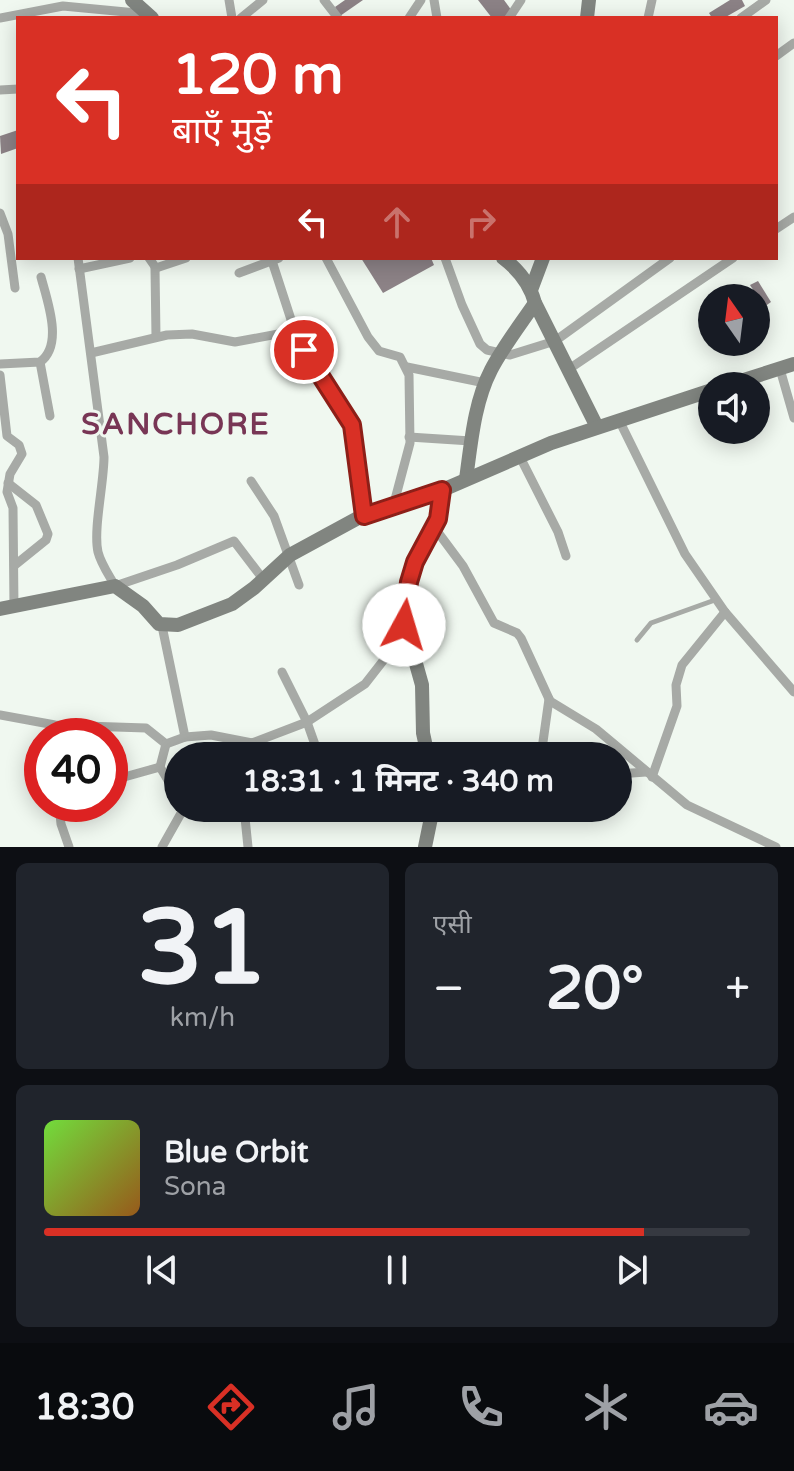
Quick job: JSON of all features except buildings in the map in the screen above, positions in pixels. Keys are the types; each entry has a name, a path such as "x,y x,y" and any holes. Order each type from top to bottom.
{"main road":[{"path":"132,0 149,16"},
{"path":"506,260 516,268 533,297 597,427"},
{"path":"466,479 471,441 485,383 533,297 542,260"},
{"path":"7,608 115,586 138,601 162,626 178,625 232,604 290,555 364,516 442,490 519,455 698,395"},
{"path":"425,742 422,685 404,621 409,582 415,562 439,516 442,490"},
{"path":"425,847 430,822"}],"street":[{"path":"243,16 263,0"},
{"path":"324,0 336,16"},
{"path":"744,16 766,0"},
{"path":"0,18 70,6 149,16"},
{"path":"70,6 70,16"},
{"path":"0,213 8,234 15,288"},
{"path":"110,260 79,263 104,457 97,545 102,562 115,586 234,541 263,579"},
{"path":"149,260 155,268 156,337"},
{"path":"155,268 182,260"},
{"path":"239,273 272,260"},
{"path":"275,260 294,331 352,425 364,516"},
{"path":"327,260 368,337 379,351 400,357 407,367 407,461 393,507"},
{"path":"446,260 480,344 487,350 513,355 555,341 667,260"},
{"path":"569,369 730,260"},
{"path":"0,364 40,362 48,354 52,332 41,277"},
{"path":"91,353 156,337 184,334 225,342 245,342 294,331"},
{"path":"40,362 50,416"},
{"path":"407,367 485,383"},
{"path":"787,367 794,418"},
{"path":"0,375 7,436 19,445 22,454 11,471 8,483 7,495 13,508 15,565 7,608"},
{"path":"619,420 679,544 725,612 794,692"},
{"path":"409,437 471,441"},
{"path":"519,455 558,532 566,556"},
{"path":"251,481 274,516 299,585"},
{"path":"8,483 38,508 48,534 46,540 15,565"},
{"path":"434,527 463,566 494,623 517,633 521,638 549,699 543,742"},
{"path":"649,775 677,706 676,685 682,665 725,612"},
{"path":"162,626 185,737"},
{"path":"255,742 307,722 365,684 407,635"},
{"path":"282,672 314,742"},
{"path":"549,699 580,717 687,805 776,847"},
{"path":"0,715 55,725 146,728 164,742"},
{"path":"171,742 185,737 211,735 247,742"},
{"path":"164,752 160,767 164,774"},
{"path":"128,776 160,767"},
{"path":"632,774 649,775"},
{"path":"61,822 69,847"},
{"path":"162,847 176,822"},
{"path":"245,822 248,847"}],"lane":[{"path":"637,640 651,623 716,600"}],"district":[{"name":"SANCHORE","path":"176,424"}],"route":[{"path":"304,350 352,425 364,516 442,490 438,519 415,562 409,582 404,625"}]}
